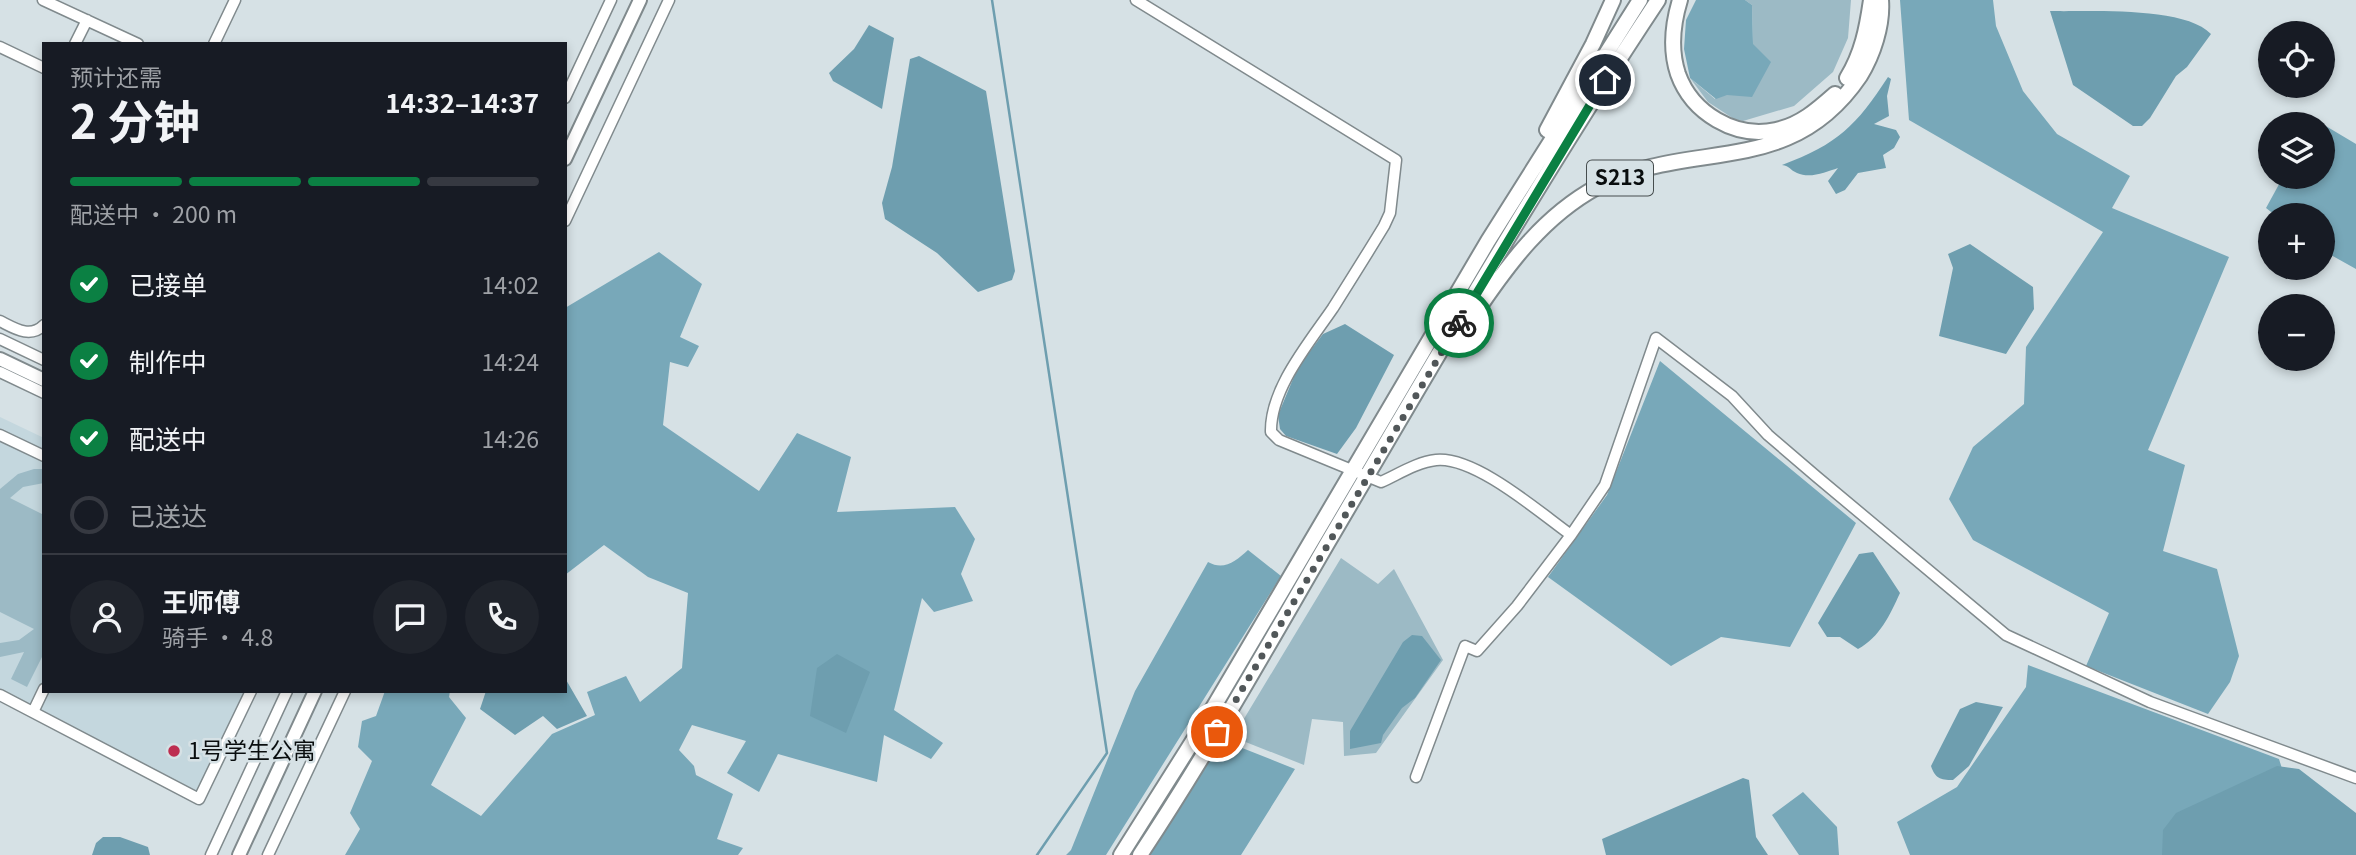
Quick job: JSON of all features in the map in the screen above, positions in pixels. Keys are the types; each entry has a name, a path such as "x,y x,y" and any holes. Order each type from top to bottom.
{"highway":[{"path":"1488,241 1614,0"},
{"path":"1121,855 1203,725 1488,241 1640,0"},
{"path":"1140,855 1217,732 1605,80 1658,0"},
{"path":"1680,0 1673,45 1678,74 1690,98 1712,117 1748,132 1776,130 1797,123 1817,110 1840,89 1856,65 1865,36 1871,0"},
{"name":"S213","path":"1392,435 1494,285 1526,244 1557,213 1598,186 1648,168 1732,154 1778,142 1804,130 1826,115 1840,101 1865,68 1877,38 1881,0"}],"main road":[{"path":"567,155 640,0"},
{"path":"0,359 42,379"},
{"path":"239,855 314,693"}],"street":[{"path":"43,0 134,42"},
{"path":"215,42 234,0"},
{"path":"567,94 611,0"},
{"path":"567,217 669,0"},
{"path":"1136,0 1396,160 1390,213 1332,309 1294,363 1271,417 1271,432 1279,440 1381,482 1428,461 1453,462 1491,478 1571,535"},
{"path":"76,42 87,20"},
{"path":"0,47 42,67"},
{"path":"0,321 30,333 42,327"},
{"path":"1416,777 1465,646 1477,650 1517,606 1605,485 1657,338 1732,396 1768,435 2006,635 2150,702 2356,778"},
{"path":"0,339 42,359"},
{"path":"0,372 42,392"},
{"path":"0,435 42,455"},
{"path":"33,712 42,693"},
{"path":"0,695 199,799 250,693"},
{"path":"211,855 286,693"},
{"path":"268,855 344,693"}],"shaded area":[{"path":"1696,0 1745,0 1752,5 1753,44 1771,62 1752,97 1727,95 1716,99 1690,78 1684,49 1686,20"},
{"path":"1745,0 1851,0 1848,38 1833,72 1794,106 1743,121 1734,119 1708,102 1690,78 1715,99 1753,44 1752,5"},
{"path":"1900,0 1993,0 1996,26 2023,91 2057,134 2130,176 2112,208 2229,257 2148,450 2185,465 2163,551 2217,569 2239,656 2230,682 2208,714 2086,666 2109,613 1973,540 1949,499 1973,447 2024,404 2026,347 2103,232 1909,120"},
{"path":"2050,11 2111,11 2159,15 2198,25 2211,34 2187,67 2176,76 2150,118 2142,126 2133,126 2073,85"},
{"path":"869,25 894,38 882,109 833,81 829,73 854,49"},
{"path":"919,56 986,91 1015,271 1012,280 978,292 937,253 885,219 882,203 892,167 910,59"},
{"path":"1888,77 1891,79 1887,96 1889,116 1874,124 1896,130 1900,137 1894,148 1883,155 1886,168 1858,173 1845,190 1836,194 1828,181 1838,168 1807,175 1782,165 1818,149 1844,132 1866,108"},
{"path":"2335,132 2356,144 2356,269 2335,257 2335,203 2269,203 2276,189 2335,189"},
{"path":"1970,244 2033,287 2034,309 2006,354 1939,336 1953,268 1948,254"},
{"path":"659,252 702,284 680,337 699,346 688,367 670,362 663,425 759,491 797,433 851,457 837,512 955,507 975,539 961,574 973,601 934,612 922,598 894,710 943,743 931,759 884,735 877,782 778,754 759,792 727,773 746,741 692,725 679,750 694,766 696,775 733,794 717,839 743,848 738,855 345,855 360,829 350,813 372,761 358,747 362,721 376,716 384,693 450,693 449,697 466,718 431,785 481,816 552,734 595,715 587,692 626,676 640,702 682,668 688,593 648,577 604,545 567,573 567,307"},
{"path":"1345,324 1394,355 1356,428 1337,454 1286,436 1280,429 1278,415 1298,367 1323,334"},
{"path":"1660,361 1856,523 1790,647 1721,637 1671,666 1548,577 1607,495"},
{"path":"0,417 42,437 42,693 255,693 201,806 0,701"},
{"path":"42,469 42,483 23,487 10,498 42,514 42,657 27,687 11,679 24,652 0,657 0,643 19,640 34,629 0,612 0,489 18,474"},
{"path":"1248,550 1281,576 1106,855 1066,855 1071,850 1135,691 1208,562 1225,565"},
{"path":"1873,552 1900,593 1878,632 1858,649 1840,637 1827,637 1818,623 1859,554"},
{"path":"1341,558 1378,584 1394,569 1443,660 1376,753 1344,756 1343,722 1312,719 1304,765 1233,737"},
{"path":"1412,635 1422,636 1441,660 1415,698 1402,708 1383,735 1381,743 1350,749 1350,731 1403,642"},
{"path":"837,654 870,672 846,733 810,716 817,668"},
{"path":"2028,665 2279,759 2309,855 1910,855 1897,822 1957,787 2026,687"},
{"path":"567,681 587,716 557,729 543,716 515,735 480,709 485,693 567,693"},
{"path":"1976,702 2003,707 1969,766 1953,780 1939,778 1931,766 1960,709"},
{"path":"1222,740 1295,769 1241,855 1148,855"},
{"path":"2277,766 2299,769 2356,813 2356,855 2162,855 2163,830 2176,813"},
{"path":"1743,778 1749,780 1756,837 1768,855 1606,855 1602,839"},
{"path":"1803,792 1837,827 1839,855 1799,855 1772,815"},
{"path":"103,837 120,837 148,847 150,855 92,855 96,843"}],"waterway":[{"path":"992,0 1107,753 1037,855"}],"way so far":[{"path":"1217,732 1459,323"}],"place":[{"name":"1号学生公寓","path":"174,751"}],"route":[{"path":"1459,323 1605,80"}]}
